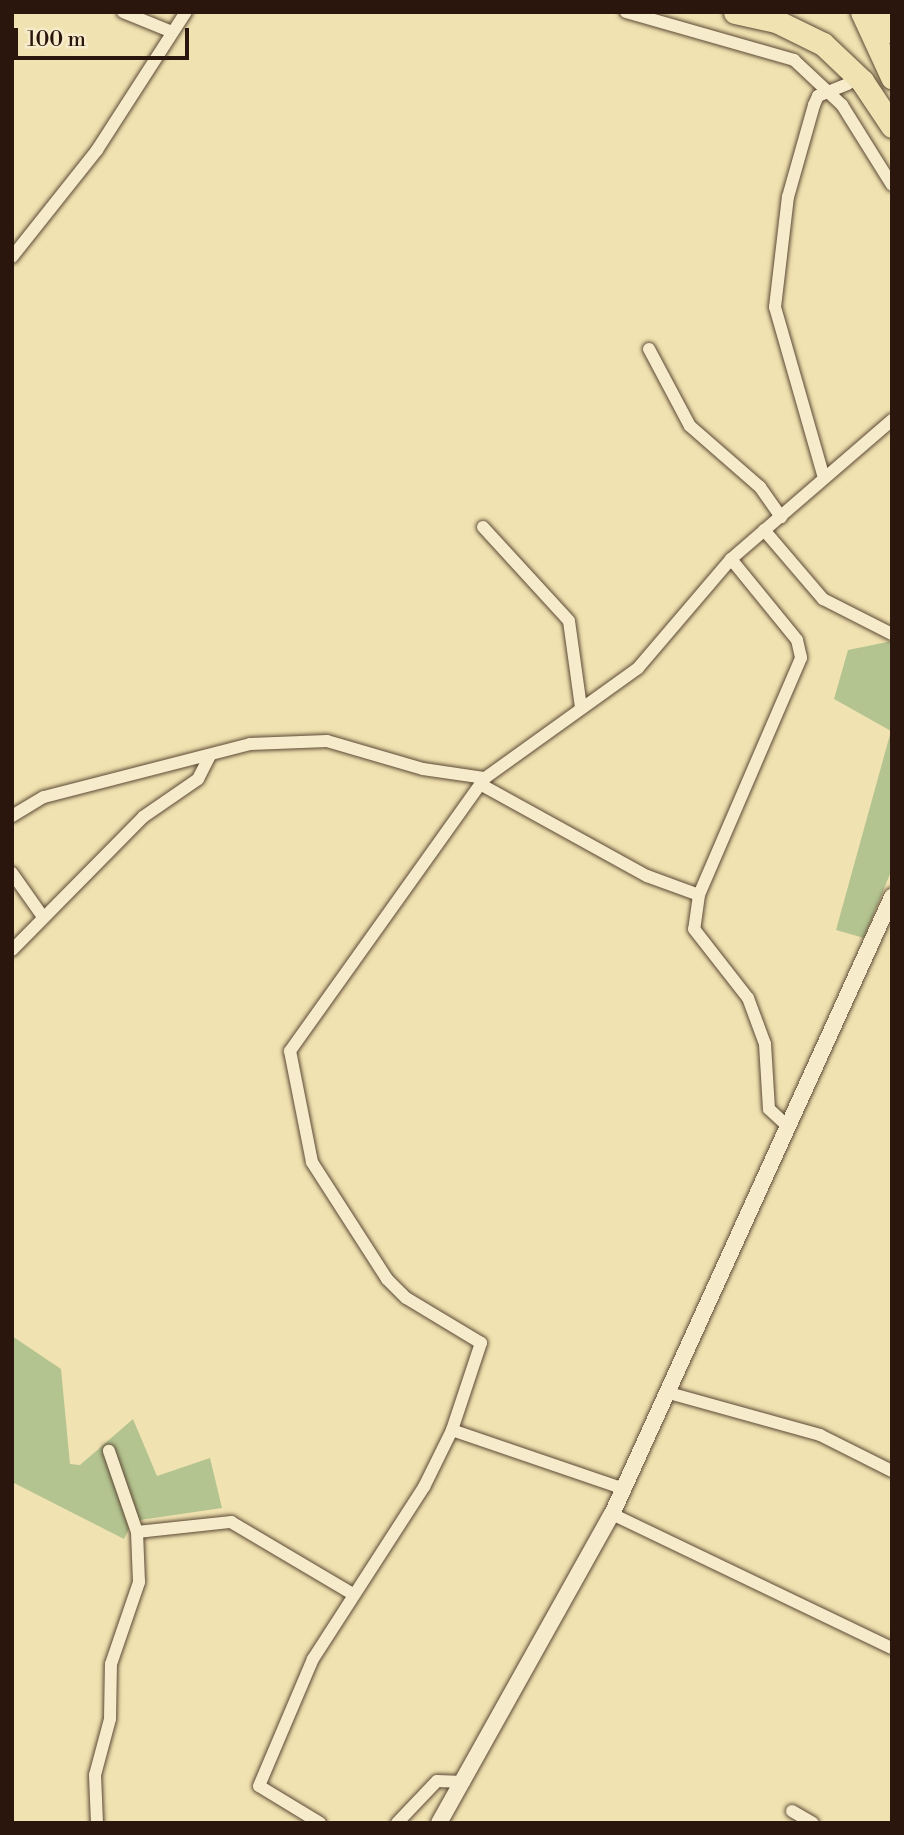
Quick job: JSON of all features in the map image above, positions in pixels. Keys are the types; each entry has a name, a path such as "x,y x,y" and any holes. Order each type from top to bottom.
{"highway":[{"path":"734,12 776,21 823,44 862,81 892,126"},
{"path":"862,12 892,77"},
{"path":"882,12 892,32"}],"street":[{"path":"124,12 172,32"},
{"path":"12,257 97,150 186,12"},
{"path":"626,12 678,31 776,51 831,91 892,186"},
{"path":"824,478 775,307 798,158 818,96 848,84"},
{"path":"649,349 690,426 760,487 781,517"},
{"path":"320,1823 259,1786 313,1658 351,1593 424,1488 452,1430 481,1343 387,1279 312,1162 290,1051 483,781 638,668 730,559 892,420"},
{"path":"483,527 569,621 581,708"},
{"path":"764,530 823,599 892,634"},
{"path":"730,559 797,640 801,658 699,895 696,936 748,998 765,1044 769,1109 788,1127"},
{"path":"12,816 44,797 250,744 327,741 423,769 483,781 647,876 699,895"},
{"path":"12,950 143,817 198,779 209,755"},
{"path":"12,873 44,917"},
{"path":"439,1823 612,1514 892,897"},
{"path":"669,1393 820,1435 892,1471"},
{"path":"452,1430 624,1489"},
{"path":"97,1823 95,1774 110,1719 110,1664 139,1582 137,1531 109,1451"},
{"path":"612,1514 892,1648"},
{"path":"137,1531 231,1522 351,1593"},
{"path":"397,1823 437,1781 464,1782"},
{"path":"792,1811 813,1823"}],"green space":[{"path":"892,641 892,869 864,938 836,930 891,731 834,699 848,650"},
{"path":"12,1336 61,1369 70,1464 80,1465 133,1419 157,1476 210,1458 222,1508 133,1521 124,1539 12,1482"}]}
